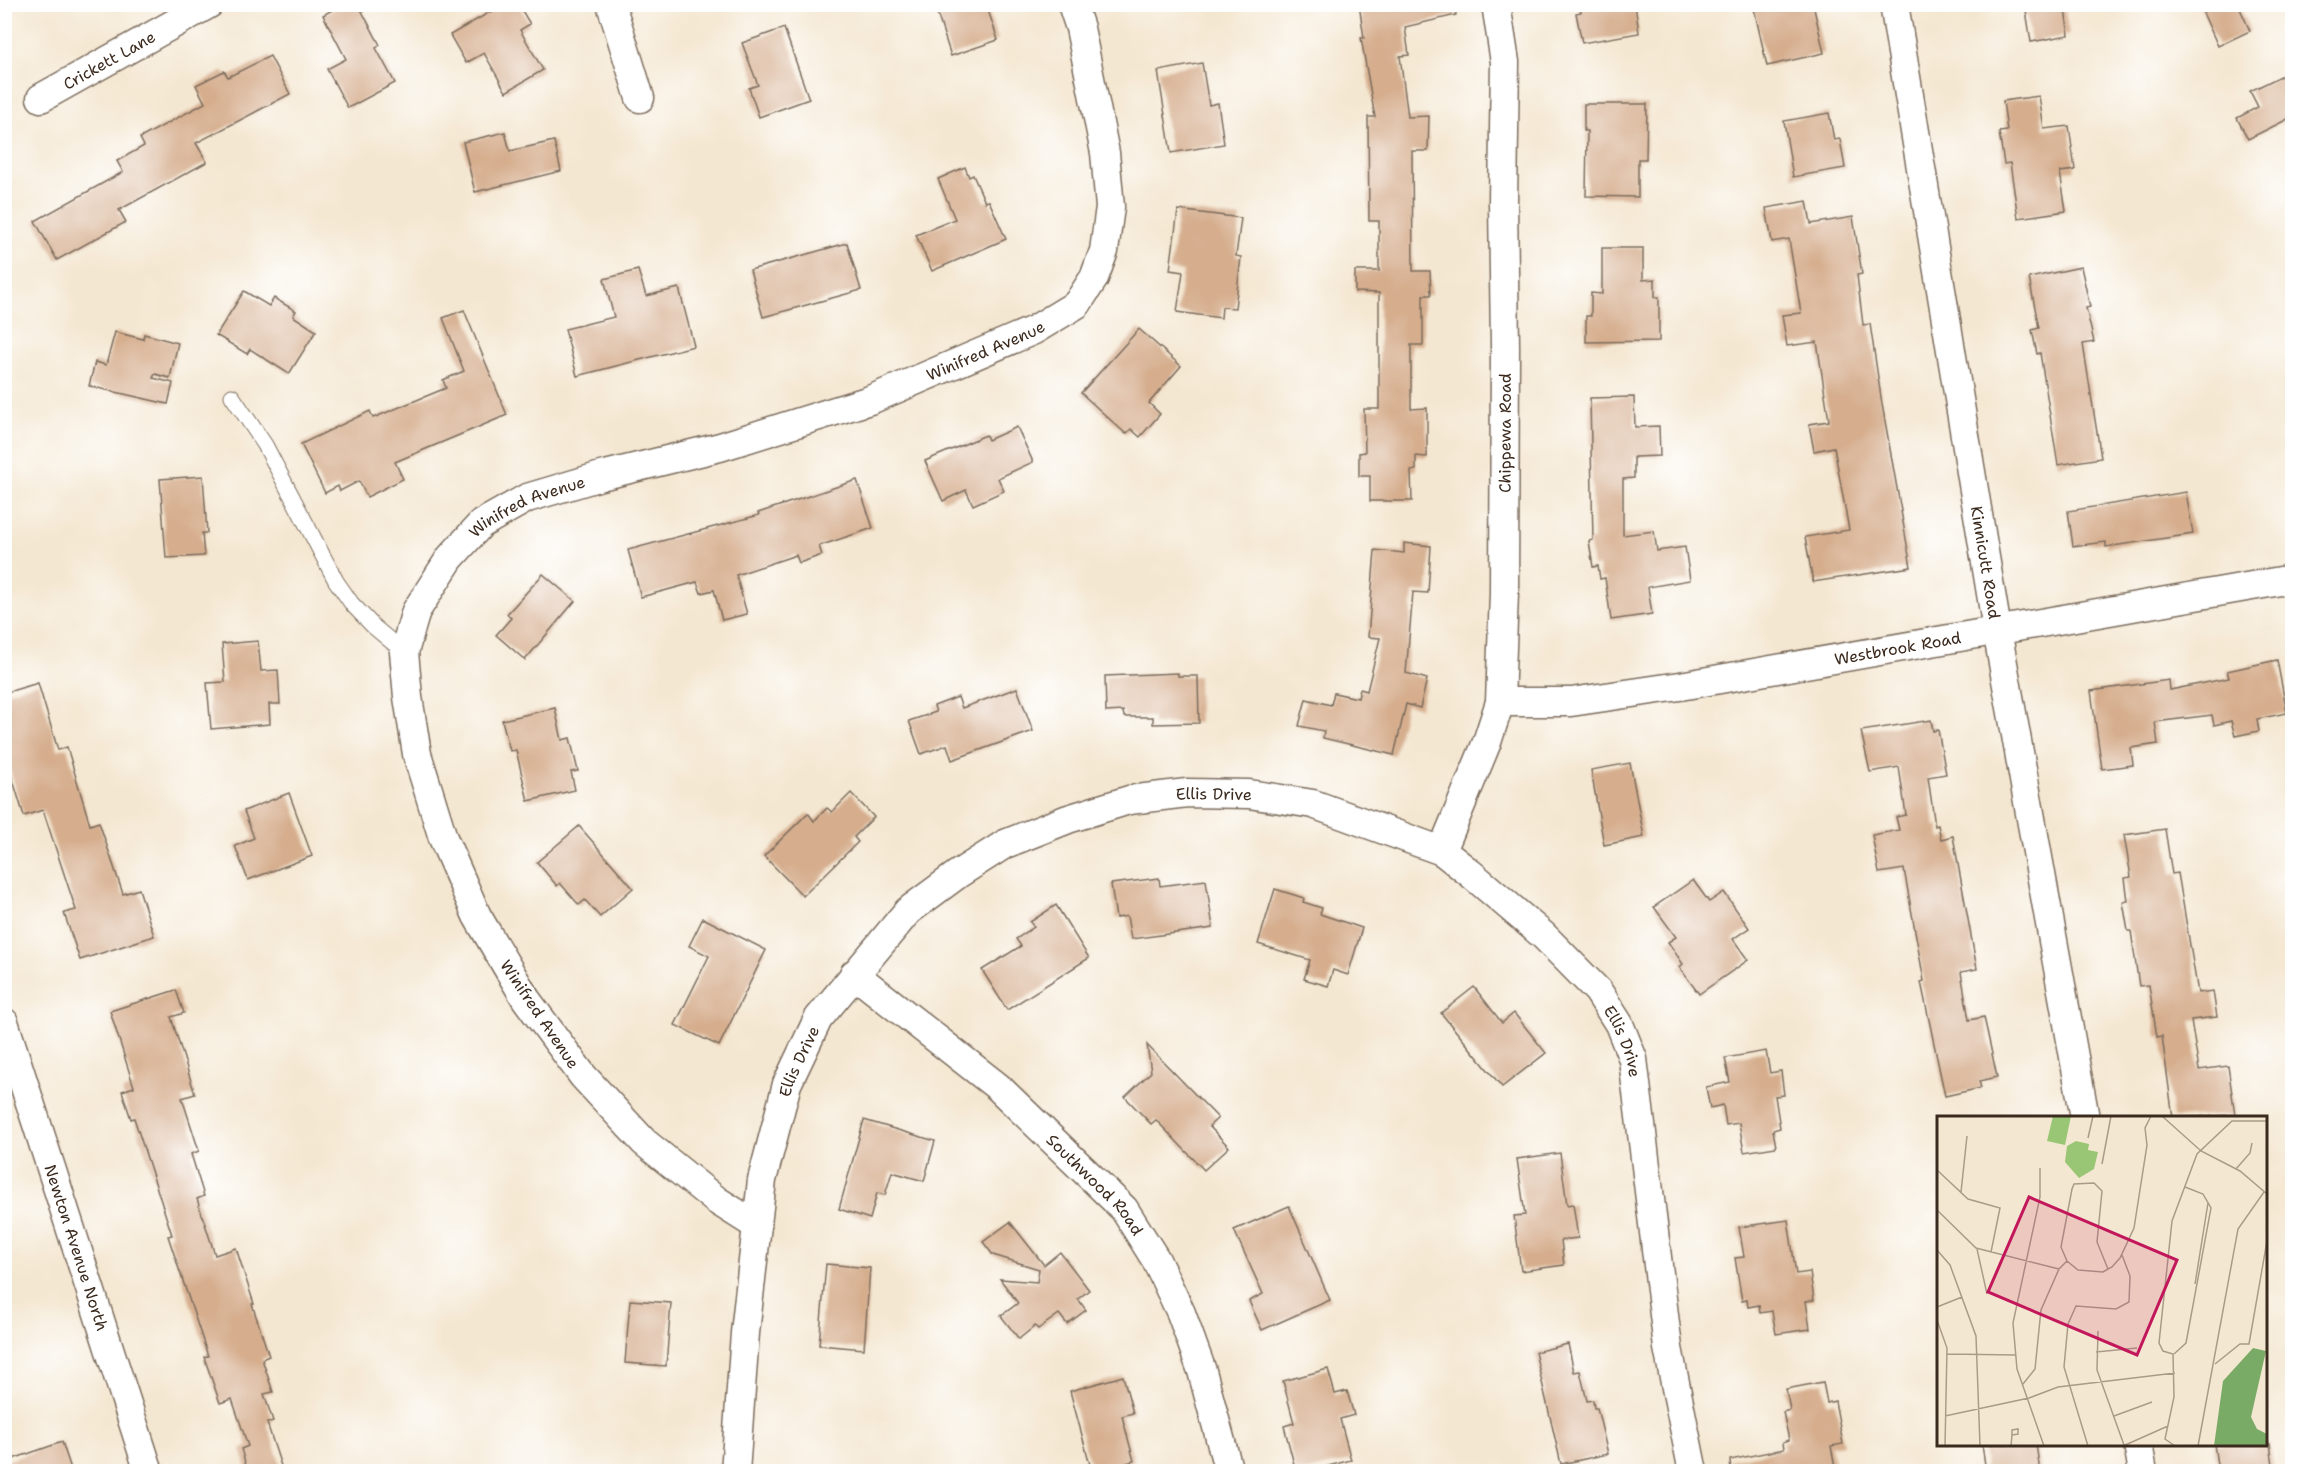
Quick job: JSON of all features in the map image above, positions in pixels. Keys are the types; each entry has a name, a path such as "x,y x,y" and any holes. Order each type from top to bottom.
{"street":[{"name":"Crickett Lane","path":"41,98 209,4"},
{"path":"612,4 640,98"},
{"name":"Winifred Avenue","path":"757,1226 716,1200 644,1142 583,1076 526,999 477,916 442,838 417,754 408,697 405,652 416,611 450,558 481,524 528,498 601,476 720,447 870,400 1034,330 1077,304 1094,278 1104,251 1110,207 1105,153 1080,28 1072,4"},
{"name":"Chippewa Road","path":"1442,851 1487,742 1500,702 1504,581 1505,62 1496,4"},
{"name":"Kinnicutt Road","path":"1894,4 1997,630 2085,1116"},
{"name":"Westbrook Road","path":"1500,702 1571,702 1669,688 2292,579"},
{"name":"Ellis Drive","path":"735,1472 745,1333 762,1180 787,1084 818,1019 908,911 958,874 1005,844 1068,819 1129,800 1188,793 1249,794 1312,804 1442,851 1544,936 1598,991 1619,1024 1633,1059 1668,1348 1693,1472"},
{"name":"Southwood Road","path":"854,974 998,1087 1124,1209 1156,1260 1181,1313 1202,1371 1229,1472"},
{"name":"Newton Avenue North","path":"4,1022 149,1472"},
{"path":"2138,1446 2143,1472"}],"lane":[{"path":"232,396 265,445 336,581 359,612 405,652"}],"building":[{"path":"343,4 358,4 380,45 376,48 395,83 348,108 327,69 346,59 323,15"},
{"path":"504,4 518,4 530,24 520,30 543,70 506,92 484,53 466,63 450,35"},
{"path":"934,4 986,4 998,40 951,56"},
{"path":"1359,4 1455,4 1456,15 1405,27 1409,55 1400,56 1408,117 1429,116 1428,151 1412,151 1413,271 1430,271 1431,295 1423,295 1423,345 1411,345 1411,409 1427,408 1427,457 1416,456 1416,470 1411,471 1412,501 1370,501 1370,476 1359,476 1359,453 1365,452 1364,409 1379,409 1379,293 1355,292 1355,271 1379,271 1379,221 1369,221 1368,117 1375,117 1361,38 1364,38"},
{"path":"1580,4 1635,4 1639,33 1582,43 1576,13 1581,12"},
{"path":"1753,4 1813,4 1824,53 1767,66"},
{"path":"2025,4 2064,4 2069,35 2031,42"},
{"path":"2199,4 2238,4 2250,31 2218,46"},
{"path":"784,28 809,99 759,117 749,88 758,85 742,43"},
{"path":"270,56 290,94 196,143 207,162 119,210 126,222 57,260 35,221 123,172 117,161 144,146 140,138 205,103 196,85 224,71 228,77"},
{"path":"1202,63 1209,105 1218,103 1224,144 1171,153 1158,71"},
{"path":"2285,74 2292,89 2292,117 2248,139 2237,118 2258,107 2250,91"},
{"path":"2039,96 2044,129 2069,126 2075,170 2060,172 2066,211 2018,218 2010,163 2004,164 1999,132 2007,131 2003,101"},
{"path":"1584,104 1647,104 1646,159 1638,159 1638,197 1586,196 1587,131 1584,131"},
{"path":"1829,113 1834,140 1840,139 1845,168 1793,177 1784,121"},
{"path":"505,132 510,151 554,141 561,171 475,192 463,142"},
{"path":"965,167 969,177 973,175 985,202 989,201 1006,239 932,271 916,235 955,219 938,179"},
{"path":"1807,201 1811,224 1853,217 1862,274 1857,275 1863,325 1870,324 1911,567 1813,582 1805,537 1849,530 1834,447 1814,451 1809,424 1829,421 1817,342 1787,346 1782,315 1801,313 1789,239 1772,242 1766,208"},
{"path":"1178,210 1241,218 1236,256 1241,257 1235,308 1222,307 1221,318 1177,312 1183,272 1170,270"},
{"path":"847,243 861,290 763,317 750,270"},
{"path":"1602,248 1643,248 1643,280 1655,279 1655,297 1659,297 1659,341 1586,342 1586,316 1591,316 1591,293 1602,294"},
{"path":"2081,267 2090,307 2086,308 2094,342 2083,344 2101,458 2058,465 2040,353 2037,354 2032,330 2039,328 2029,278"},
{"path":"638,270 646,296 679,288 694,346 577,376 565,329 614,317 604,279"},
{"path":"244,291 269,306 274,298 296,311 293,316 316,331 289,374 250,349 247,354 216,335"},
{"path":"464,310 507,415 395,462 403,479 367,497 359,481 340,491 338,486 325,493 301,444 370,411 373,418 446,388 443,380 464,371 443,318"},
{"path":"1139,329 1181,366 1149,403 1160,414 1140,437 1131,429 1126,434 1081,393"},
{"path":"115,332 143,339 144,334 178,343 170,378 155,374 153,378 173,383 168,404 89,386 95,362 106,365"},
{"path":"1634,397 1635,427 1659,426 1660,456 1634,457 1634,478 1623,479 1623,535 1654,531 1657,551 1685,547 1690,580 1648,587 1652,614 1611,620 1605,578 1600,579 1598,566 1593,567 1589,541 1593,540 1590,398"},
{"path":"1017,427 1033,462 998,478 1004,491 973,505 966,490 943,501 925,461 986,435 988,440"},
{"path":"203,476 207,533 202,533 204,556 166,558 160,479"},
{"path":"857,480 873,528 819,546 822,555 799,563 796,555 736,575 747,614 722,620 714,590 701,593 697,582 641,597 628,550 759,515 758,513"},
{"path":"2186,492 2193,534 2106,547 2106,542 2073,546 2068,511"},
{"path":"1404,543 1431,546 1428,593 1413,592 1406,673 1427,679 1420,708 1406,704 1394,755 1323,738 1324,731 1299,726 1306,699 1331,705 1334,693 1358,698 1360,689 1367,691 1380,638 1368,637 1375,550 1404,553"},
{"path":"543,574 575,601 525,660 496,635 511,618 507,614"},
{"path":"258,641 261,671 278,670 280,704 269,704 270,724 211,729 207,683 225,682 222,644"},
{"path":"2277,660 2287,713 2257,719 2259,731 2235,736 2231,721 2214,725 2212,715 2155,722 2158,744 2131,748 2133,765 2102,769 2091,691 2169,680 2170,690 2229,678 2227,671"},
{"path":"1178,673 1178,676 1198,676 1199,723 1153,724 1153,717 1124,717 1123,711 1106,712 1105,676"},
{"path":"38,683 58,750 67,747 90,825 99,822 123,894 139,889 154,936 80,960 64,913 76,910 43,810 24,816 4,751 4,693"},
{"path":"1017,688 1033,731 952,760 947,745 921,754 909,721 936,712 934,706 958,697 962,708"},
{"path":"555,708 562,740 570,738 578,771 571,772 575,790 528,801 516,750 510,751 502,720"},
{"path":"1931,720 1933,731 1938,730 1946,774 1928,777 1935,826 1938,825 1941,839 1953,836 1977,969 1961,972 1969,1020 1984,1017 1997,1077 1979,1081 1981,1088 1945,1096 1921,982 1924,981 1904,869 1879,873 1872,835 1899,830 1896,817 1906,815 1899,767 1870,772 1861,731"},
{"path":"1630,763 1644,837 1604,845 1591,770"},
{"path":"289,793 312,856 248,880 235,846 254,838 244,811"},
{"path":"851,793 874,817 854,837 858,842 803,896 764,856 808,813 814,821 827,808 832,812"},
{"path":"579,826 633,888 600,917 585,900 579,905 560,883 557,886 537,862"},
{"path":"2165,829 2172,874 2178,873 2198,993 2213,991 2217,1017 2191,1020 2199,1070 2228,1066 2235,1115 2173,1116 2162,1036 2157,1037 2149,985 2139,986 2131,931 2128,931 2123,902 2128,901 2125,878 2131,877 2124,835"},
{"path":"1159,878 1160,886 1206,880 1213,928 1131,939 1127,916 1116,918 1111,884"},
{"path":"1693,880 1709,902 1724,892 1749,928 1733,939 1748,960 1699,994 1679,967 1683,964 1668,942 1676,937 1654,907"},
{"path":"1275,889 1304,898 1303,902 1322,908 1320,914 1362,928 1348,975 1333,970 1328,986 1304,979 1310,960 1258,944"},
{"path":"1056,905 1089,958 1007,1010 982,970 1021,946 1016,939 1034,927 1030,922"},
{"path":"703,918 766,950 719,1046 675,1025 709,956 689,946"},
{"path":"1474,987 1502,1023 1514,1013 1546,1053 1502,1087 1441,1013"},
{"path":"176,990 184,1013 171,1017 195,1094 182,1098 199,1151 191,1154 204,1196 197,1199 215,1255 236,1248 254,1304 252,1304 269,1356 262,1359 273,1392 264,1394 273,1421 267,1423 283,1472 248,1472 241,1449 248,1446 232,1399 220,1403 204,1357 208,1356 168,1236 172,1235 134,1118 131,1119 122,1091 134,1087 110,1011"},
{"path":"1147,1045 1218,1118 1209,1126 1229,1147 1204,1170 1156,1120 1151,1124 1125,1097 1151,1072"},
{"path":"1766,1051 1770,1073 1781,1071 1784,1095 1775,1096 1780,1128 1773,1130 1776,1147 1744,1152 1739,1123 1726,1125 1723,1105 1710,1108 1706,1087 1730,1082 1725,1058"},
{"path":"864,1120 935,1141 924,1181 892,1172 885,1195 877,1193 870,1219 839,1209"},
{"path":"1560,1153 1567,1205 1573,1204 1578,1238 1561,1240 1564,1265 1521,1271 1514,1216 1525,1215 1517,1159"},
{"path":"1289,1206 1330,1300 1262,1330 1249,1301 1263,1294 1234,1230"},
{"path":"1788,1220 1796,1274 1810,1272 1814,1300 1806,1301 1810,1329 1776,1334 1772,1311 1760,1313 1759,1305 1748,1307 1747,1300 1742,1301 1735,1258 1744,1257 1739,1227"},
{"path":"1010,1222 1044,1265 1060,1252 1089,1290 1078,1299 1086,1310 1067,1324 1059,1314 1038,1329 1035,1326 1019,1339 1001,1316 1018,1303 1000,1279 1037,1282 1039,1269 993,1255 983,1242"},
{"path":"826,1264 870,1268 864,1349 819,1345"},
{"path":"630,1300 671,1303 666,1366 625,1363"},
{"path":"1568,1344 1574,1372 1580,1371 1587,1401 1593,1400 1594,1408 1597,1408 1608,1454 1561,1464 1535,1352"},
{"path":"1328,1369 1335,1394 1347,1391 1354,1415 1340,1419 1351,1460 1306,1472 1296,1472 1284,1426 1294,1423 1283,1381"},
{"path":"1123,1376 1133,1413 1122,1416 1134,1461 1092,1472 1070,1391"},
{"path":"1823,1382 1827,1403 1835,1401 1843,1444 1831,1446 1836,1472 1731,1472 1730,1460 1784,1449 1783,1442 1789,1440 1783,1412 1790,1410 1786,1389"},
{"path":"62,1442 72,1472 4,1472 4,1462"},
{"path":"2270,1444 2274,1472 2218,1472 2214,1446 2267,1446"},
{"path":"1982,1446 2036,1446 2040,1472 1986,1472"}]}
